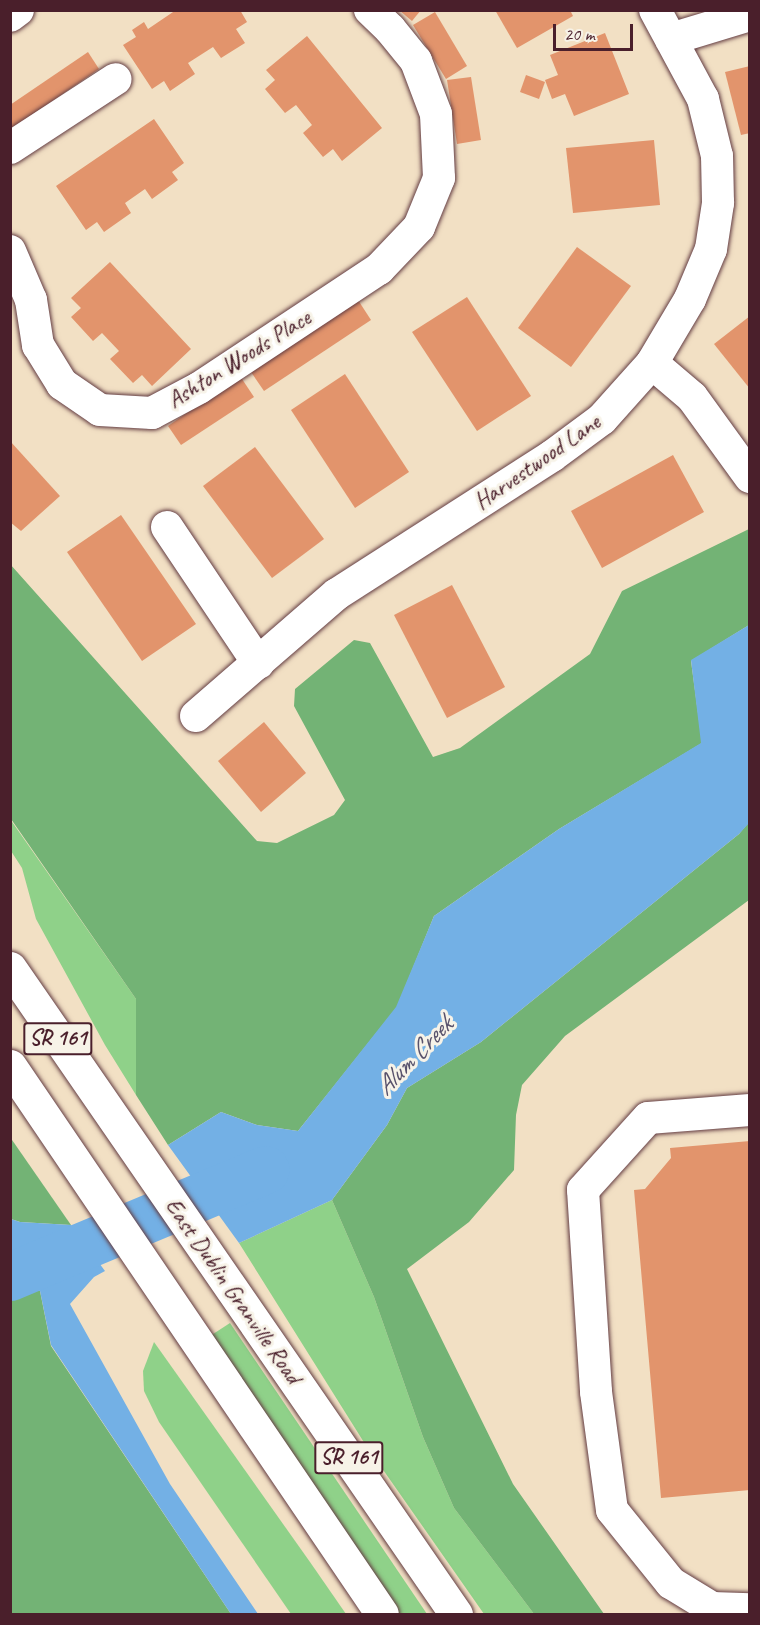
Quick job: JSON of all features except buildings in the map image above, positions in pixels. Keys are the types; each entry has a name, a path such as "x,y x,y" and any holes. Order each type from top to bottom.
{"main road":[{"name":"East Dublin Granville Road","path":"16,985 106,1109 456,1614"},
{"name":"SR 161","path":"10,1066 382,1614"}],"street":[{"path":"10,16 18,10"},
{"name":"Ashton Woods Place","path":"10,251 31,300 38,345 62,384 100,410 152,413 199,388 379,269 419,227 439,178 436,114 416,61 390,29 370,10"},
{"name":"Harvestwood Lane","path":"196,716 337,594 552,456 602,419 652,363 690,299 711,249 718,203 717,156 703,99 655,10"},
{"path":"671,39 750,15"},
{"path":"10,148 116,79"},
{"path":"652,363 692,397 750,477"},
{"path":"167,527 258,663"},
{"path":"750,1110 648,1118 583,1190 597,1392 612,1510 671,1583 712,1608 750,1609"}],"green space":[{"path":"749,529 749,625 691,661 702,743 559,829 434,916 397,1007 298,1131 257,1125 221,1112 168,1145 136,1095 136,999 11,819 10,564 257,841 277,843 334,815 345,800 294,706 295,689 354,640 370,643 433,757 460,748 590,654 622,591"},
{"path":"10,819 136,999 136,1095 105,1045 36,919 22,868 11,851"},
{"path":"749,822 749,900 565,1036 522,1085 516,1115 514,1170 469,1222 407,1269 513,1484 604,1614 534,1614 454,1508 423,1437 374,1297 332,1200 387,1125 407,1088 481,1042 739,834"},
{"path":"10,1137 71,1225 20,1222 11,1219"},
{"path":"332,1200 374,1297 423,1437 454,1508 534,1614 484,1614 365,1444 239,1243"},
{"path":"10,1285 40,1291 51,1346 231,1614 11,1614"},
{"path":"230,1323 427,1614 398,1614 210,1336"},
{"path":"154,1342 346,1614 291,1614 159,1422 144,1391 143,1371"}],"water":[{"path":"749,625 750,822 739,834 481,1042 407,1088 387,1125 332,1200 239,1243 168,1145 221,1112 257,1125 298,1131 396,1007 434,916 559,829 701,743 691,660"},
{"path":"11,1219 20,1222 71,1225 105,1271 94,1277 70,1304 170,1484 258,1614 231,1614 51,1345 40,1291 11,1285"}],"waterway":[{"name":"Alum Creek","path":"10,1277 266,1170"}]}
